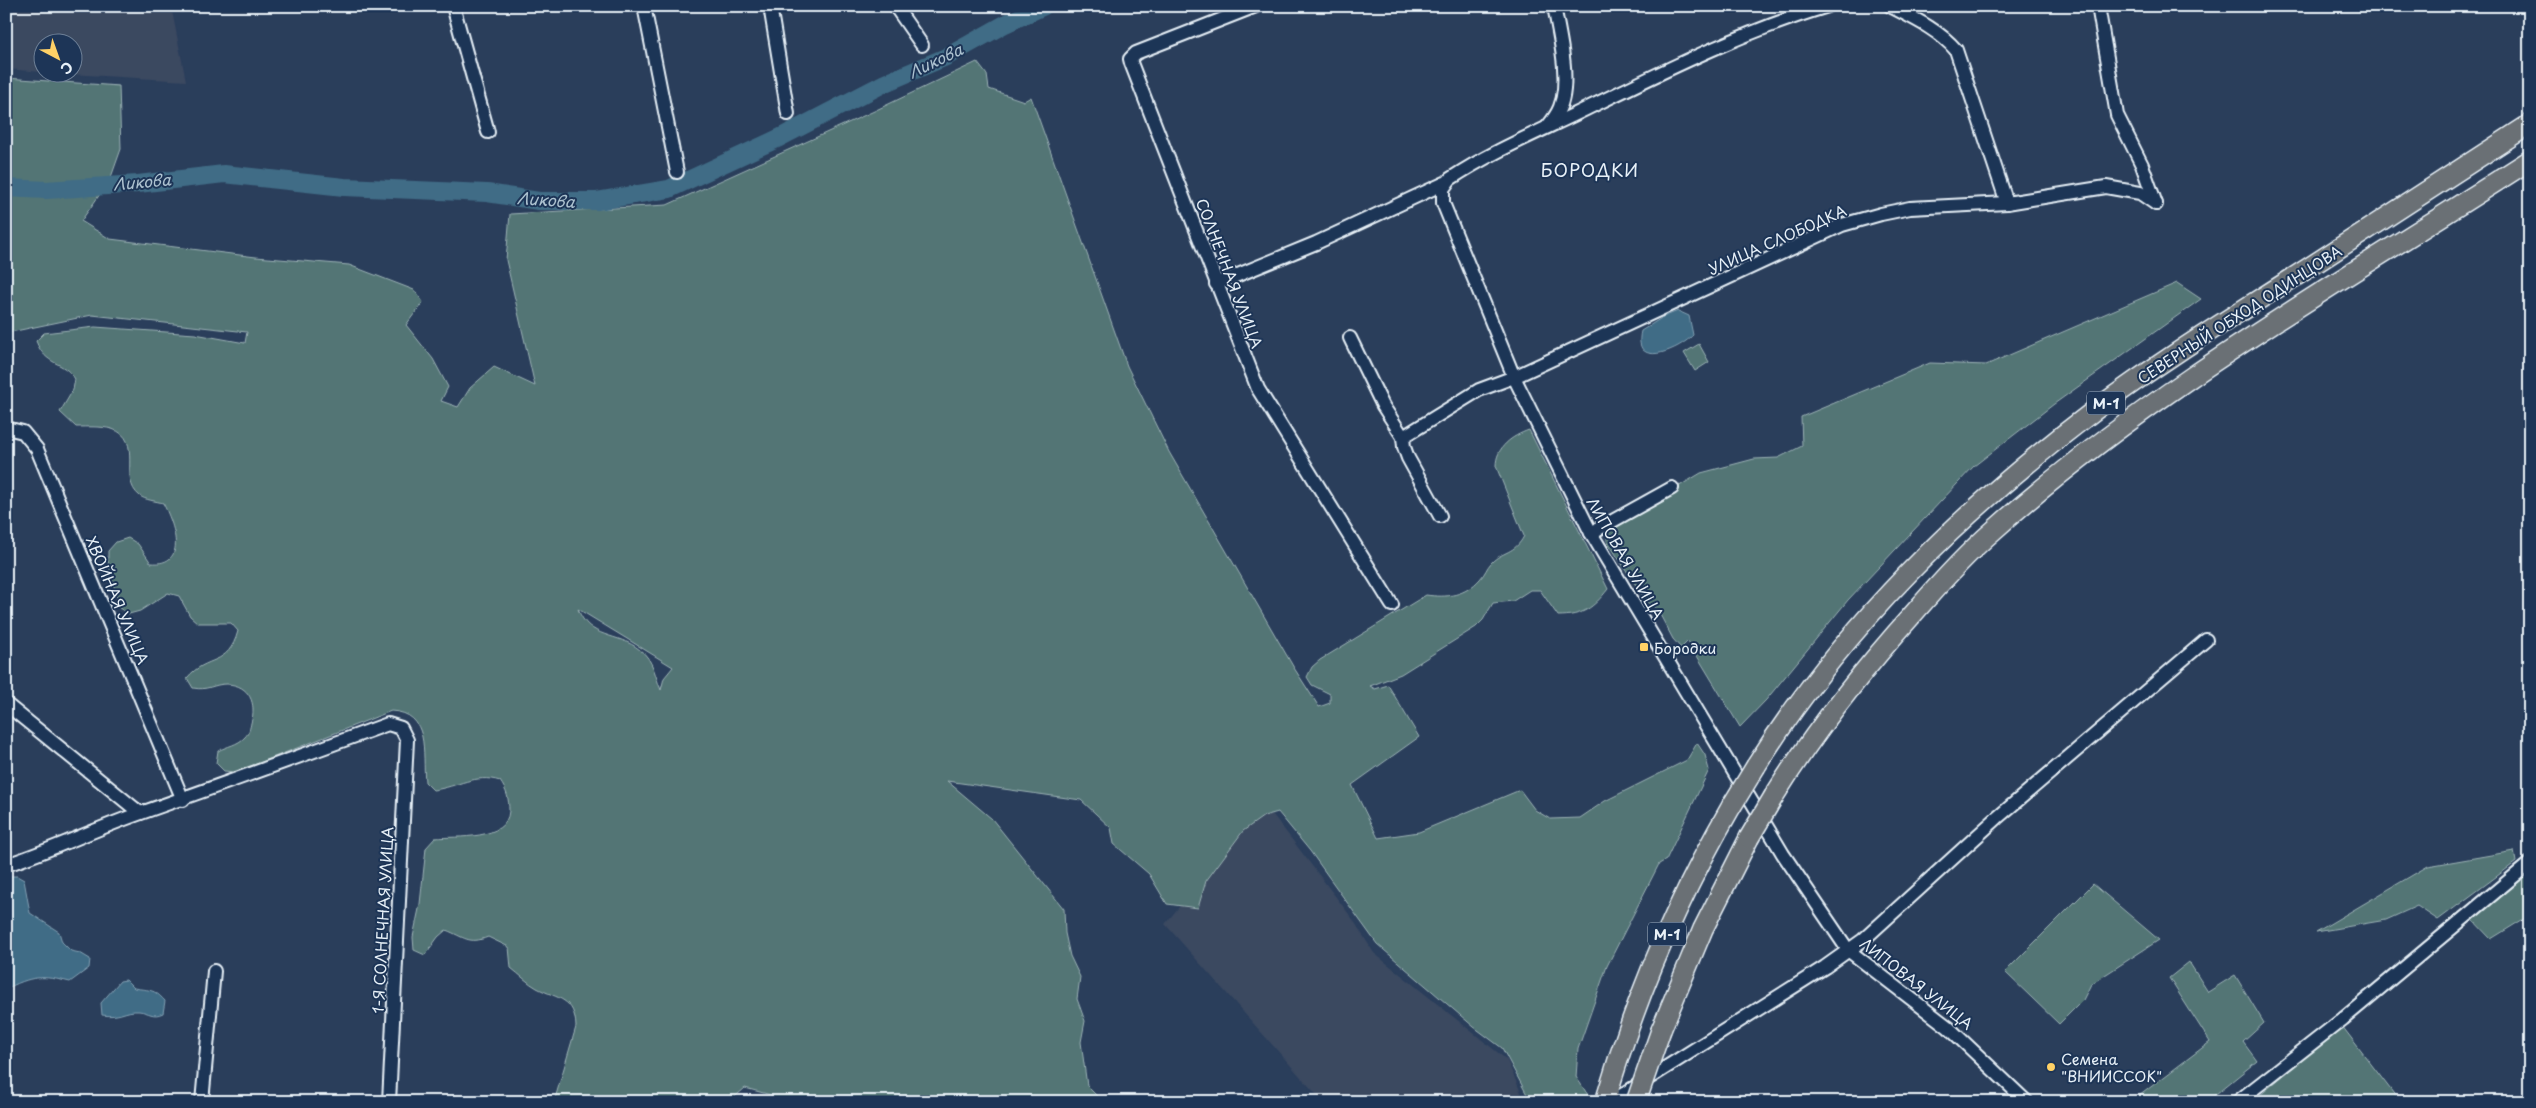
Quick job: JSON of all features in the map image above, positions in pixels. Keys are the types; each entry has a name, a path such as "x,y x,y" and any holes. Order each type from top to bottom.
{"highway":[{"name":"СЕВЕРНЫЙ ОБХОД ОДИНЦОВА","path":"1605,1102 1637,1004 1659,950 1696,872 1731,807 1802,698 1836,653 1910,569 1974,508 2097,409 2179,352 2530,124"},
{"name":"СЕВЕРНЫЙ ОБХОД ОДИНЦОВА","path":"1636,1102 1661,1030 1703,929 1749,838 1802,752 1861,672 1934,590 1992,531 2116,430 2188,380 2530,160"}],"street":[{"path":"453,6 488,132"},
{"path":"644,6 677,172"},
{"path":"770,6 788,114"},
{"path":"895,6 922,45"},
{"name":"СОЛНЕЧНАЯ УЛИЦА","path":"1256,6 1136,53 1130,59 1258,388 1392,605"},
{"path":"1545,128 1560,107 1562,94 1562,45 1554,6"},
{"path":"1216,284 1316,243 1445,183 1459,173 1545,128 1640,83 1786,19 1828,6"},
{"path":"1890,6 1940,35 1956,50 2007,203"},
{"name":"УЛИЦА СЛОБОДКА","path":"1403,437 1479,390 1514,377 1842,225 1910,208 2007,203 2106,187 2140,193 2156,204 2142,165 2117,116 2098,6"},
{"name":"ЛИПОВАЯ УЛИЦА","path":"1445,183 1442,195 1446,213 1514,377 1591,533 1783,854 1848,950 1948,1027 2027,1102"},
{"path":"1350,338 1383,406 1403,437 1408,458 1440,516"},
{"name":"ХВОЙНАЯ УЛИЦА","path":"6,428 23,432 37,449 182,800"},
{"path":"1591,533 1672,488"},
{"path":"1611,1102 1825,967 1863,940 1996,818 2206,640"},
{"path":"6,704 140,813"},
{"name":"1-Я СОЛНЕЧНАЯ УЛИЦА","path":"182,800 388,724 402,728 407,740 389,1102"},
{"path":"6,865 43,854 140,813 182,800"},
{"path":"2237,1102 2343,1019 2530,863"},
{"path":"202,1102 214,972"}],"shaded area":[{"path":"6,6 171,6 186,81 82,75 82,32 32,32 32,71 6,69"},
{"path":"1678,311 1689,316 1693,335 1668,351 1650,353 1643,350 1640,343 1641,331 1663,317"},
{"path":"1264,803 1352,918 1374,953 1507,1060 1525,1102 1323,1102 1165,924"},
{"path":"6,876 17,876 24,880 30,913 59,932 62,942 71,951 80,953 90,959 89,968 70,982 52,978 37,978 23,981 6,989"},
{"path":"126,980 134,988 151,991 161,997 165,1001 163,1013 154,1015 134,1011 113,1016 102,1015 101,1003 120,981"}],"green space":[{"path":"977,62 987,75 989,89 1024,101 1031,97 1127,366 1169,452 1294,668 1319,707 1330,703 1330,694 1312,685 1307,677 1312,667 1320,660 1426,595 1448,596 1468,589 1480,579 1495,559 1517,546 1524,536 1496,466 1499,453 1506,443 1517,435 1529,430 1608,589 1587,610 1567,616 1558,616 1540,590 1530,590 1513,601 1493,603 1483,620 1476,627 1401,674 1370,686 1375,689 1388,685 1419,737 1352,785 1378,838 1419,832 1520,790 1535,810 1550,819 1580,818 1605,801 1687,760 1697,743 1705,755 1709,770 1666,860 1659,864 1607,966 1578,1049 1576,1077 1588,1095 1582,1102 1531,1102 1502,1048 1474,1027 1377,944 1310,851 1278,812 1264,816 1243,831 1206,881 1198,908 1167,904 1149,874 1114,844 1111,828 1081,800 947,781 992,819 1064,909 1065,933 1070,956 1080,977 1077,999 1085,1021 1081,1042 1087,1086 1103,1102 775,1102 771,1095 745,1088 729,1102 554,1102 576,1027 575,1017 569,1005 534,986 511,968 509,947 488,937 471,940 446,930 438,937 425,955 414,950 413,937 420,904 426,848 435,838 480,835 500,828 506,821 509,803 500,781 491,779 474,780 433,790 425,782 422,736 419,726 404,713 391,711 236,772 224,771 216,763 218,751 242,740 250,729 253,709 250,697 235,685 222,684 203,689 193,688 187,678 202,666 229,651 238,631 231,623 198,623 190,616 179,596 168,593 140,611 129,614 119,608 108,562 108,551 116,542 128,538 138,544 151,563 163,562 170,558 174,551 174,532 171,522 163,503 142,497 134,489 131,480 129,450 127,441 122,434 108,428 76,427 60,412 73,390 75,379 65,369 45,355 36,341 44,333 95,327 195,334 245,343 247,332 92,315 6,333 6,78 32,80 32,82 119,86 121,149 110,180 81,221 110,239 256,257 349,265 414,290 423,302 406,325 433,359 448,387 441,401 458,407 470,388 494,367 535,386 506,260 510,214 667,205","holes":["578,609 673,667 664,678 661,690 645,654 631,644 589,626"]},
{"path":"2177,283 2201,299 2054,404 1974,466 1848,600 1766,700 1740,727 1688,641 1681,648 1673,639 1657,609 1647,602 1607,541 1607,533 1611,527 1701,473 1754,459 1778,458 1802,446 1801,417 1930,363 1986,365"},
{"path":"1699,344 1709,362 1695,371 1684,353"},
{"path":"2514,851 2516,862 2438,920 2417,906 2386,920 2316,932 2428,866"},
{"path":"2530,869 2530,915 2491,939 2471,918"},
{"path":"2093,884 2159,940 2091,984 2083,1000 2059,1024 2005,972"},
{"path":"2189,962 2208,992 2235,975 2264,1023 2243,1042 2257,1061 2206,1102 2137,1102 2135,1099 2210,1042 2169,978"},
{"path":"2342,1026 2400,1102 2252,1102"}],"waterway":[{"name":"Ликова","path":"6,188 46,190 138,184 224,174 344,187 487,193 539,201 597,201 669,189 779,138 885,83 946,57 1005,24 1044,6"}],"place":[{"name":"Бородки","path":"1644,647"},
{"name":"Семена \"ВНИИССОК\"","path":"2051,1067"}],"district":[{"name":"БОРОДКИ","path":"1590,169"}]}
